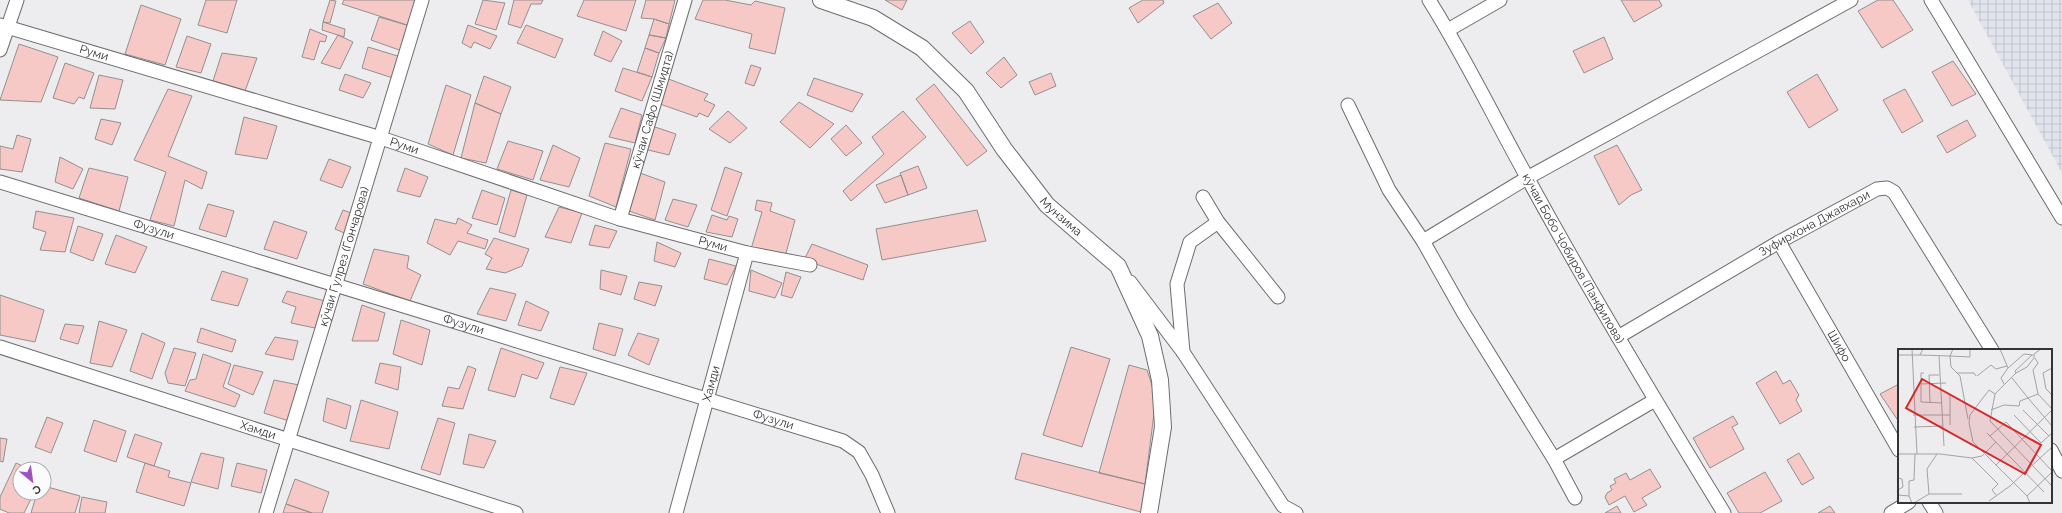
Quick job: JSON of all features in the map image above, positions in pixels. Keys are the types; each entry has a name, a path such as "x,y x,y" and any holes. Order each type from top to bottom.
{"street":[{"path":"0,50 4,26 17,0"},
{"name":"кӯчаи Гулрез (Гончарова)","path":"266,513 422,0"},
{"name":"кӯчаи Сафо (Шмидта)","path":"620,219 685,0"},
{"name":"Мунзима","path":"821,0 873,18 922,48 966,91 1004,149 1047,205 1118,266 1150,336 1160,380 1162,427 1149,513"},
{"name":"кӯчаи Бобо Ҷобиров (Панфилова)","path":"1429,0 1448,30 1527,178 1618,337 1724,513"},
{"path":"1448,30 1500,0"},
{"path":"1423,241 1527,178 1851,0"},
{"path":"1931,0 2062,218"},
{"name":"Руми","path":"4,26 380,138 620,219 747,254 810,265"},
{"path":"1348,105 1389,190 1423,241 1463,312 1554,460 1575,498"},
{"name":"Фузули","path":"0,182 843,441 859,452 872,475 888,513"},
{"name":"Зуфирхона Джавхари","path":"1618,337 1779,242 1877,189 1886,188 1894,192 1991,349"},
{"path":"1203,197 1218,222 1278,297"},
{"path":"1183,352 1177,284 1190,242 1218,222"},
{"name":"Шифо","path":"1779,242 1898,448"},
{"name":"Хамди","path":"676,513 747,254"},
{"path":"1118,266 1183,352 1283,506 1296,513"},
{"name":"Хамди","path":"0,347 516,513"},
{"path":"1554,460 1655,400"},
{"path":"2052,452 2062,471"},
{"path":"1891,513 1907,503"},
{"path":"1930,503 1936,513"}],"shaded area":[{"path":"1968,0 2062,0 2062,173"}],"building":[{"path":"206,0 237,0 227,33 198,25"},
{"path":"330,0 336,1 330,23 323,22"},
{"path":"344,0 417,0 410,26 342,4"},
{"path":"483,0 505,3 496,30 475,24"},
{"path":"514,0 543,0 541,4 531,4 521,28 508,24"},
{"path":"584,0 636,0 626,31 577,16"},
{"path":"646,0 675,0 669,24 654,19 641,18"},
{"path":"703,0 725,0 751,5 755,1 785,8 775,54 749,48 752,34 695,19"},
{"path":"885,0 907,0 902,10"},
{"path":"1143,0 1163,0 1164,3 1138,23 1129,8"},
{"path":"1621,0 1659,0 1662,6 1634,22"},
{"path":"1878,0 1893,0 1913,30 1882,48 1858,11"},
{"path":"1218,3 1232,23 1211,39 1193,16"},
{"path":"141,5 181,19 165,65 125,54"},
{"path":"379,17 410,26 402,51 371,40"},
{"path":"654,19 669,24 666,38 649,35"},
{"path":"970,21 984,42 971,54 952,33"},
{"path":"323,22 345,29 344,37 322,30"},
{"path":"468,25 497,36 490,49 474,42 471,48 462,43"},
{"path":"526,25 563,39 555,58 517,43"},
{"path":"310,29 327,36 325,42 320,41 314,60 302,57"},
{"path":"603,31 622,41 611,62 594,55"},
{"path":"338,35 353,42 340,69 321,63"},
{"path":"649,35 666,38 659,53 645,48"},
{"path":"187,36 211,44 201,73 176,67"},
{"path":"1604,37 1613,59 1584,73 1573,51"},
{"path":"19,44 58,57 41,102 0,100"},
{"path":"368,47 401,57 393,78 362,68"},
{"path":"645,48 659,53 652,77 637,72"},
{"path":"222,53 257,58 245,91 213,81"},
{"path":"1004,57 1017,75 1001,88 986,73"},
{"path":"1953,61 1976,94 1952,106 1932,72"},
{"path":"65,63 94,73 84,99 79,97 74,104 53,98"},
{"path":"751,65 761,68 754,86 745,83"},
{"path":"623,68 652,77 642,101 615,91"},
{"path":"1051,73 1056,86 1035,95 1029,82"},
{"path":"345,74 371,83 363,98 339,90"},
{"path":"1817,74 1838,110 1809,128 1787,92"},
{"path":"99,75 123,80 115,109 90,108"},
{"path":"484,76 511,87 501,114 475,103"},
{"path":"666,78 708,94 704,100 715,105 708,117 699,113 697,117 660,104"},
{"path":"814,78 863,94 852,112 807,95"},
{"path":"934,84 987,151 967,166 916,99"},
{"path":"446,85 471,95 453,155 428,144"},
{"path":"168,89 192,96 168,156 207,172 202,189 185,180 174,226 150,220 166,172 134,160"},
{"path":"1905,89 1923,121 1902,133 1883,100"},
{"path":"799,102 834,124 810,148 780,122"},
{"path":"475,103 501,114 486,163 461,158"},
{"path":"621,108 642,115 635,143 609,137"},
{"path":"728,111 747,128 730,143 709,129"},
{"path":"903,111 926,137 851,201 843,191 884,154 872,137"},
{"path":"244,117 277,126 267,159 235,154"},
{"path":"101,119 121,123 112,145 95,139"},
{"path":"1967,120 1976,136 1947,153 1937,136"},
{"path":"846,125 862,143 846,156 831,139"},
{"path":"652,126 676,134 669,155 644,149"},
{"path":"17,135 31,139 22,172 0,169 0,146 13,149"},
{"path":"508,141 543,151 533,180 497,169"},
{"path":"605,143 631,149 616,207 589,196"},
{"path":"553,145 580,158 569,187 540,180"},
{"path":"1617,145 1642,190 1631,195 1619,205 1594,156"},
{"path":"60,157 83,169 73,189 55,182"},
{"path":"329,159 351,167 342,188 320,180"},
{"path":"918,166 927,188 908,195 900,173"},
{"path":"725,167 742,173 727,216 711,210"},
{"path":"89,168 128,177 119,211 79,198"},
{"path":"405,168 428,177 420,197 397,191"},
{"path":"640,173 665,182 655,220 629,211"},
{"path":"901,175 908,195 885,203 876,185"},
{"path":"482,190 505,198 497,225 472,218"},
{"path":"511,190 527,195 515,237 499,232"},
{"path":"673,199 697,205 688,227 665,220"},
{"path":"757,200 772,203 770,211 795,220 785,257 751,249 762,212 755,210"},
{"path":"208,204 234,211 226,237 199,229"},
{"path":"559,207 582,213 571,243 545,237"},
{"path":"343,210 354,214 349,235 335,229"},
{"path":"977,210 986,241 882,260 876,229"},
{"path":"36,211 74,218 65,252 40,250 46,232 33,228"},
{"path":"712,215 727,220 729,216 738,219 732,237 706,232"},
{"path":"458,218 472,225 467,233 488,240 485,249 458,241 450,255 427,243 435,219 456,224"},
{"path":"274,221 307,232 297,259 264,249"},
{"path":"595,225 617,231 609,248 589,245"},
{"path":"78,226 103,234 93,261 70,252"},
{"path":"116,235 147,247 135,273 105,264"},
{"path":"494,238 529,249 522,266 505,273 486,269 492,258 485,254"},
{"path":"657,242 681,253 675,267 654,261"},
{"path":"812,244 868,265 863,280 804,260"},
{"path":"374,249 409,256 407,268 421,275 410,301 363,284"},
{"path":"709,259 736,266 727,285 704,279"},
{"path":"601,270 627,276 621,295 600,289"},
{"path":"751,270 782,283 775,298 749,291"},
{"path":"222,271 248,279 238,306 211,300"},
{"path":"786,272 801,277 792,298 781,295"},
{"path":"639,282 662,286 655,306 634,299"},
{"path":"490,288 516,294 506,321 477,314"},
{"path":"287,291 325,301 315,328 291,323 296,307 282,302"},
{"path":"0,295 44,310 35,342 0,335"},
{"path":"526,301 549,312 541,331 518,325"},
{"path":"362,305 385,313 378,341 352,341"},
{"path":"401,320 430,330 422,365 393,354"},
{"path":"99,321 127,330 112,367 90,363"},
{"path":"599,323 623,329 615,356 593,349"},
{"path":"65,324 84,326 78,344 60,339"},
{"path":"201,328 236,340 232,352 197,342"},
{"path":"142,333 165,343 152,379 130,371"},
{"path":"638,333 659,339 649,365 628,355"},
{"path":"275,337 298,341 293,360 265,354"},
{"path":"1071,347 1110,359 1082,447 1043,435"},
{"path":"174,348 196,353 185,386 168,383 165,373"},
{"path":"501,348 544,363 537,379 522,374 515,397 488,390"},
{"path":"203,354 231,364 223,387 240,395 235,407 185,391 190,380 196,379"},
{"path":"380,363 401,367 398,390 375,383"},
{"path":"234,365 263,372 253,395 228,384"},
{"path":"1129,365 1147,370 1156,398 1145,484 1099,473"},
{"path":"468,366 476,369 463,409 442,406 448,387 459,389"},
{"path":"560,367 587,373 574,405 550,398"},
{"path":"1776,371 1783,384 1790,380 1799,395 1796,400 1802,411 1780,424 1756,383"},
{"path":"274,380 299,385 289,421 264,413"},
{"path":"1898,385 1898,421 1880,394"},
{"path":"327,398 351,406 346,429 323,421"},
{"path":"361,400 398,412 389,449 350,441"},
{"path":"1733,416 1738,424 1732,427 1744,449 1710,468 1693,438"},
{"path":"47,417 63,423 51,453 35,447"},
{"path":"438,418 455,423 440,475 421,469"},
{"path":"94,420 126,431 116,462 84,451"},
{"path":"135,434 162,443 154,466 127,457"},
{"path":"469,434 496,441 484,468 463,464"},
{"path":"0,438 7,439 3,462 0,461"},
{"path":"201,453 224,458 218,489 191,482"},
{"path":"1022,453 1145,484 1141,512 1015,479"},
{"path":"1799,453 1814,478 1802,485 1787,460"},
{"path":"145,463 170,471 168,477 191,483 184,506 136,492"},
{"path":"237,463 267,470 261,493 231,486"},
{"path":"1650,469 1661,487 1642,498 1647,505 1634,512 1625,496 1609,505 1605,497 1607,493 1612,490 1610,486 1616,483 1614,479 1626,473 1630,480"},
{"path":"12,472 12,501 30,501 24,513 9,513 0,509 0,497"},
{"path":"1765,472 1782,501 1760,513 1739,513 1727,493"},
{"path":"295,479 329,492 322,513 312,513 286,504"},
{"path":"52,488 80,496 75,513 31,513 35,501 52,501"},
{"path":"82,497 107,502 105,513 79,513"},
{"path":"286,504 312,513 283,513"},
{"path":"1617,506 1621,513 1605,513"},
{"path":"1830,506 1835,513 1818,513"}]}
